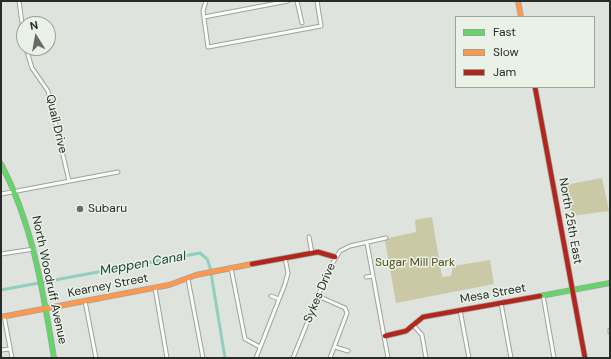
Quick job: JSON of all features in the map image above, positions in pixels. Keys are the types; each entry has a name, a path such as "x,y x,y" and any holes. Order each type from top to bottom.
{"street":[{"path":"19,1 21,16"},
{"path":"206,1 203,11 208,47 321,26 317,1"},
{"path":"204,17 288,1"},
{"path":"298,1 302,23"},
{"path":"518,1 521,16"},
{"name":"Quail Drive","path":"28,56 32,68 48,91 69,181"},
{"name":"North 25th East","path":"535,88 584,358"},
{"name":"North Woodruff Avenue","path":"1,164 24,211 42,285 54,358"},
{"path":"1,194 118,172"},
{"path":"309,237 312,253"},
{"name":"Sykes Drive","path":"293,358 335,257 343,249 386,238"},
{"path":"366,242 388,358"},
{"path":"1,254 34,249"},
{"name":"Kearney Street","path":"3,316 155,288 211,272 312,253 318,252 335,257"},
{"path":"256,358 288,273 285,258"},
{"path":"231,268 245,339 260,347"},
{"path":"366,277 373,276"},
{"path":"188,279 202,358"},
{"name":"Mesa Street","path":"385,336 399,334 414,326 423,317 610,283"},
{"path":"155,288 167,358"},
{"path":"542,295 554,358"},
{"path":"271,296 279,299"},
{"path":"318,296 345,308 347,311 345,322 330,358"},
{"path":"85,301 96,358"},
{"path":"501,303 511,358"},
{"path":"460,310 469,358"},
{"path":"3,316 12,358"},
{"path":"414,326 422,335 426,358"},
{"path":"335,347 348,351"},
{"path":"1,350 10,349"}],"green space":[{"path":"602,178 609,211 571,216 565,185"},
{"name":"Sugar Mill Park","path":"432,217 442,277 451,276 453,266 490,260 494,284 396,303 385,241 389,238 416,232 415,220"}],"waterway":[{"name":"Meppen Canal","path":"1,290 200,253 207,259 210,267 225,358"}],"traffic: fast":[{"path":"1,164 12,187 29,235 41,283 54,358"},
{"path":"540,296 610,283"}],"traffic: slow":[{"path":"518,1 521,16"},
{"path":"1,317 169,285 196,275 252,264"}],"traffic: jam":[{"path":"535,88 585,358"},
{"path":"252,264 318,252 335,257"},
{"path":"385,336 406,331 423,317 540,296"}],"place":[{"name":"Subaru","path":"80,209"}]}
